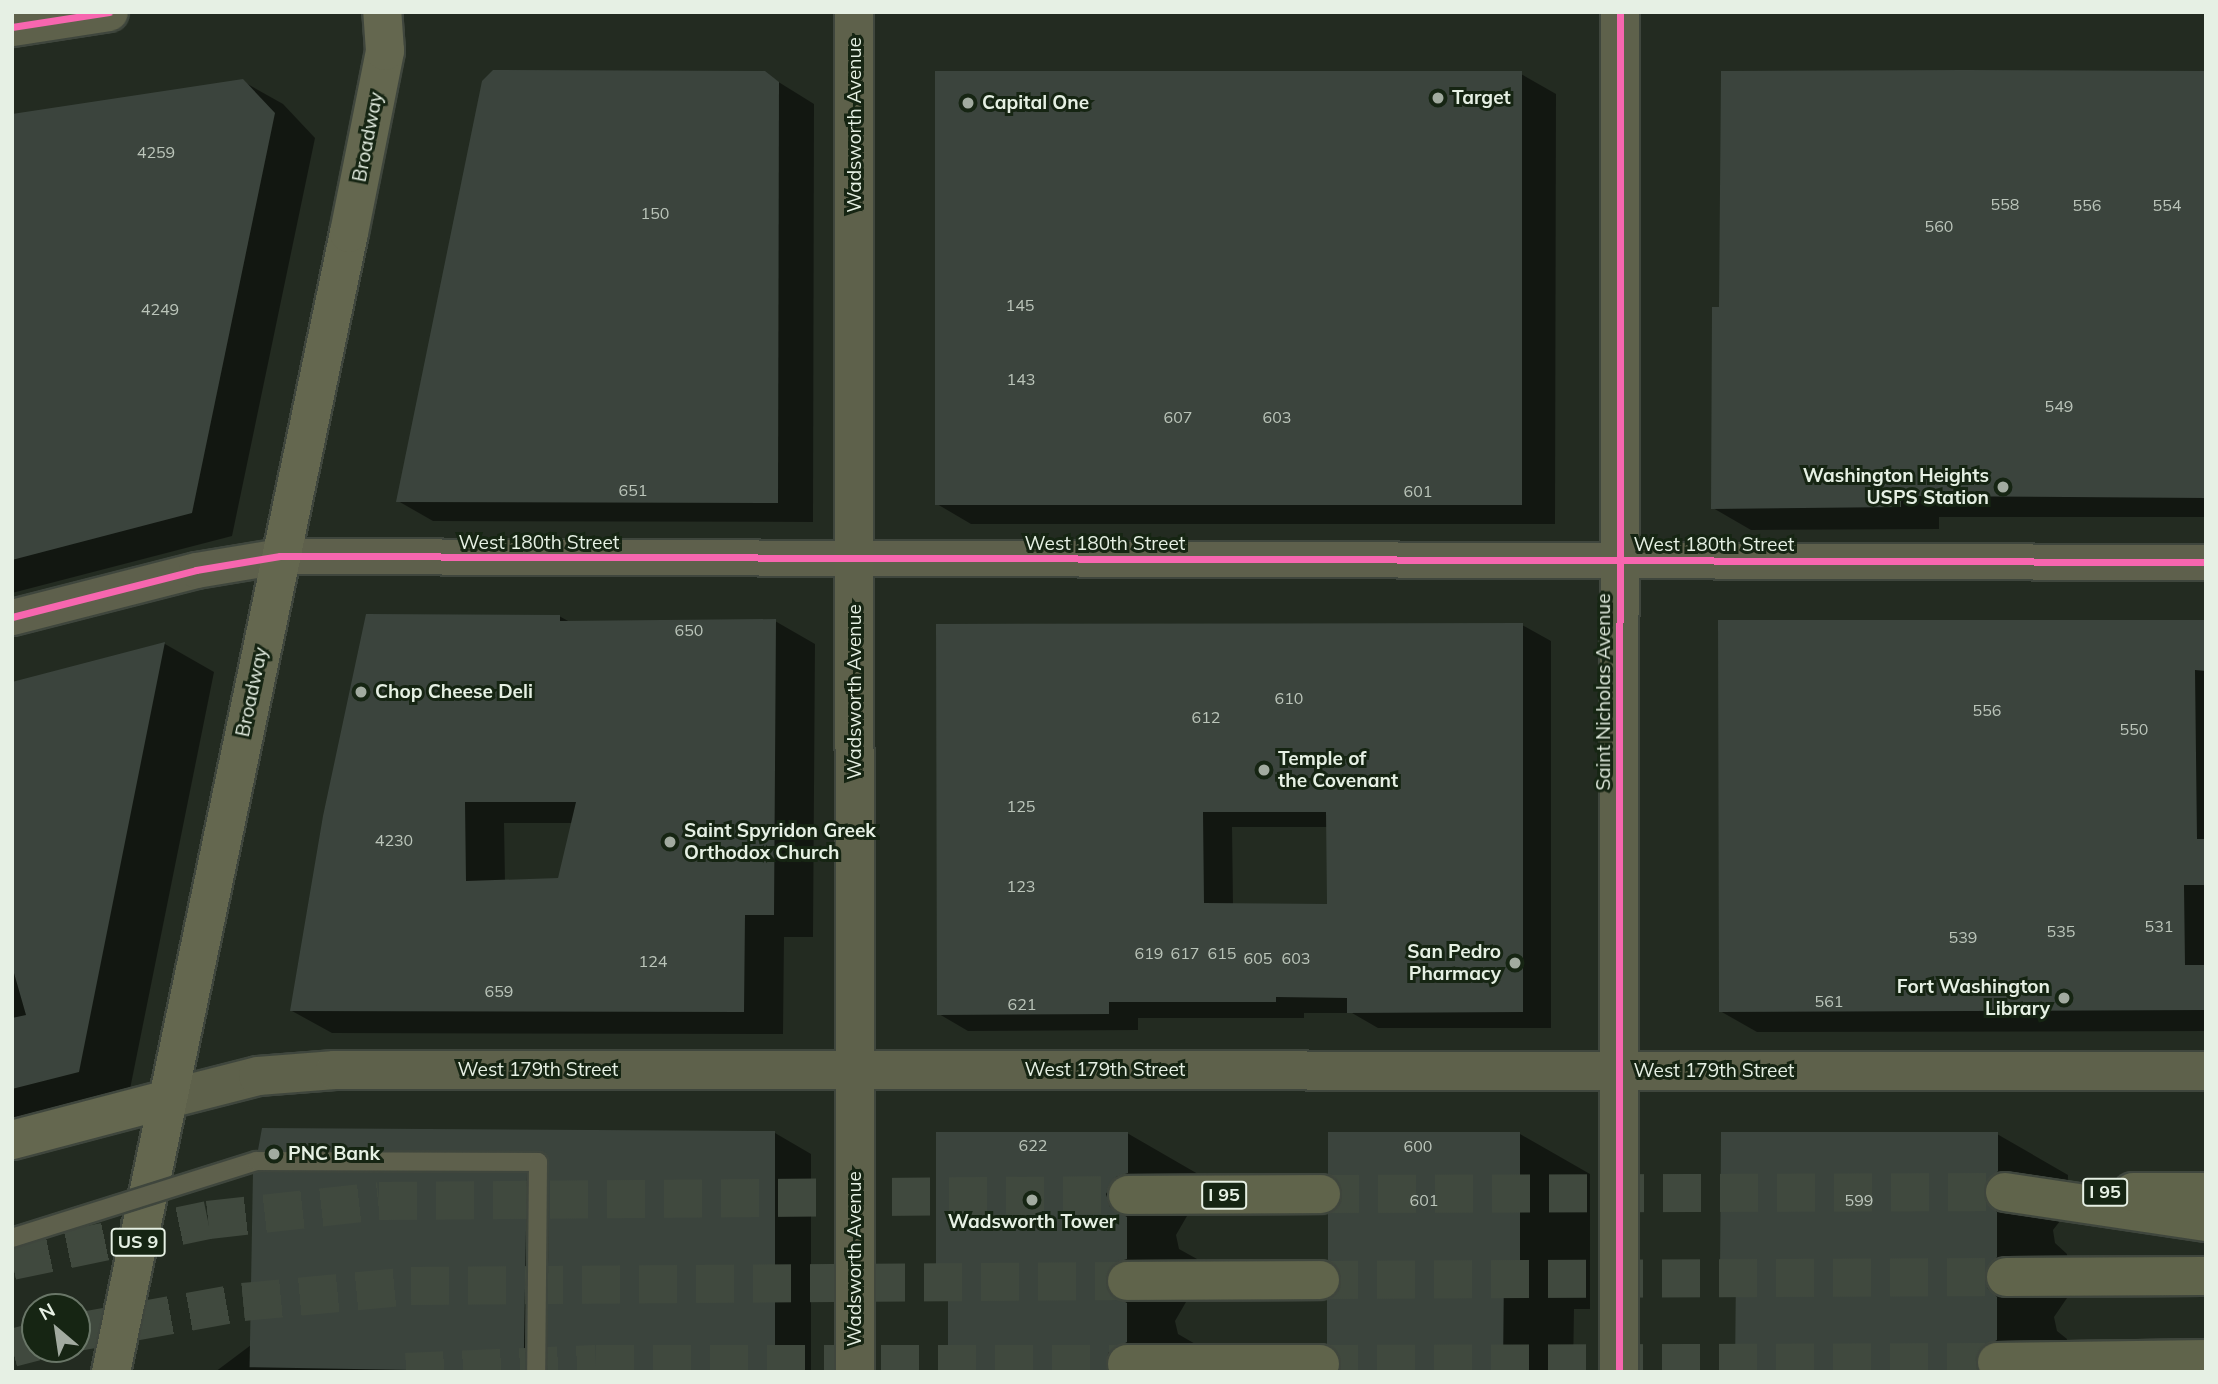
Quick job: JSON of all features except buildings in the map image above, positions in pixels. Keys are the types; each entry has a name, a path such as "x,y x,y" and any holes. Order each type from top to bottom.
{"highway":[{"name":"I 95","path":"2005,1192 2205,1207"},
{"name":"I 95","path":"1128,1195 1321,1194"},
{"path":"2006,1277 2204,1276"},
{"path":"1127,1281 1320,1280"},
{"path":"1997,1362 2206,1359"},
{"path":"1127,1364 1320,1364"}],"main road":[{"path":"12,27 110,12"},
{"name":"Broadway","path":"111,1372 385,51 382,12"},
{"name":"Wadsworth Avenue","path":"855,12 855,1372"},
{"name":"Saint Nicholas Avenue","path":"1619,1372 1620,12"},
{"name":"West 179th Street","path":"12,1140 238,1080 297,1071 2206,1071"}],"street":[{"name":"West 180th Street","path":"12,617 197,570 280,556 854,560 2206,562"}],"lane":[{"path":"12,1238 256,1161 538,1161 536,1372"}],"tunnel":[{"path":"1321,1194 2005,1192"},
{"path":"12,1261 208,1220 379,1201 1128,1195"},
{"path":"1320,1280 2006,1277"},
{"path":"91,1329 243,1302 411,1286 1127,1281"},
{"path":"12,1348 21,1346"},
{"path":"1320,1364 1997,1362"},
{"path":"406,1372 596,1364 1127,1364"}],"cycle path":[{"path":"12,27 109,12"},
{"path":"1619,1372 1620,12"},
{"path":"12,617 196,570 280,556 2206,562"}],"place":[{"name":"Target","path":"1438,98"},
{"name":"Capital One","path":"968,103"},
{"name":"Washington Heights USPS Station","path":"2003,487"},
{"name":"Chop Cheese Deli","path":"361,692"},
{"name":"Temple of the Covenant","path":"1264,770"},
{"name":"Saint Spyridon Greek Orthodox Church","path":"670,842"},
{"name":"San Pedro Pharmacy","path":"1515,963"},
{"name":"Fort Washington Library","path":"2064,998"},
{"name":"PNC Bank","path":"274,1154"},
{"name":"Wadsworth Tower","path":"1032,1200"}]}
